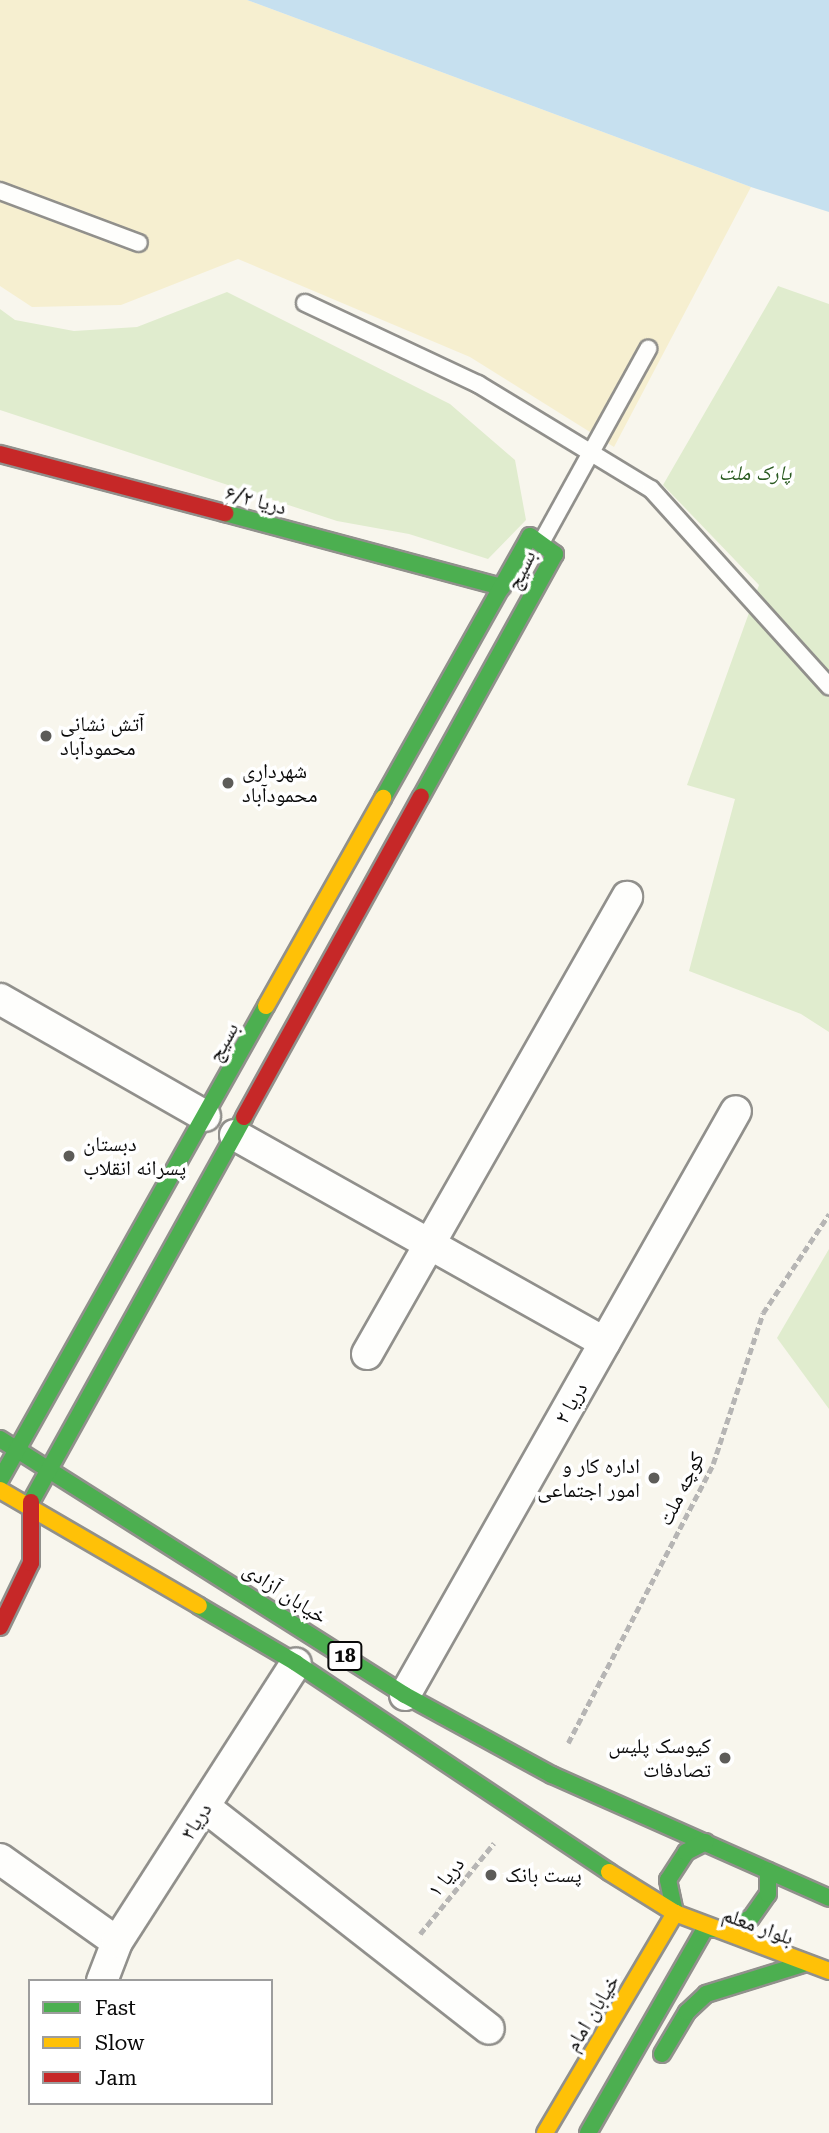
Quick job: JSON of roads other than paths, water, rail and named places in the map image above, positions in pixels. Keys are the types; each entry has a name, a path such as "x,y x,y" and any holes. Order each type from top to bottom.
{"street":[{"name":"دریا ۶/۲","path":"0,454 502,587"},
{"name":"بسیج","path":"0,1480 530,536 555,554 30,1505"},
{"path":"431,713 458,731"},
{"path":"367,1354 627,897"},
{"path":"0,999 605,1343"},
{"name":"دریا ۲","path":"405,1695 736,1111"},
{"name":"خیابان آزادی","path":"0,1439 51,1467 405,1695 552,1775 706,1842"},
{"name":"18","path":"0,1490 30,1505 296,1663 516,1815 675,1913"},
{"path":"0,1627 31,1563 30,1505"},
{"name":"دریا۳","path":"103,1979 117,1942 296,1663"},
{"path":"205,1807 489,2029"},
{"path":"675,1913 668,1880 686,1852 706,1842"},
{"name":"18","path":"706,1842 829,1898"},
{"path":"0,1859 117,1942"},
{"path":"588,2133 705,1929 726,1929 751,1918 768,1894 768,1871"},
{"name":"بلوار معلم","path":"675,1913 705,1929 829,1971"},
{"name":"خیابان امام","path":"545,2133 675,1913"},
{"path":"651,2071 687,2012 706,1994 803,1964"}],"lane":[{"path":"0,191 139,243"},
{"path":"305,303 478,384 651,489 829,687"},
{"path":"540,543 648,349"}],"water":[{"path":"247,0 829,0 829,212 751,187"}],"place":[{"name":"آتش نشانی محمودآباد","path":"46,736"},
{"name":"شهرداری محمودآباد","path":"228,783"},
{"name":"دبستان پسرانه انقلاب","path":"69,1156"},
{"name":"اداره کار و امور اجتماعی","path":"654,1478"},
{"name":"کیوسک پلیس تصادفات","path":"725,1758"},
{"name":"پست بانک","path":"491,1875"}],"park label":[{"name":"پارک ملت","path":"755,473"}]}
